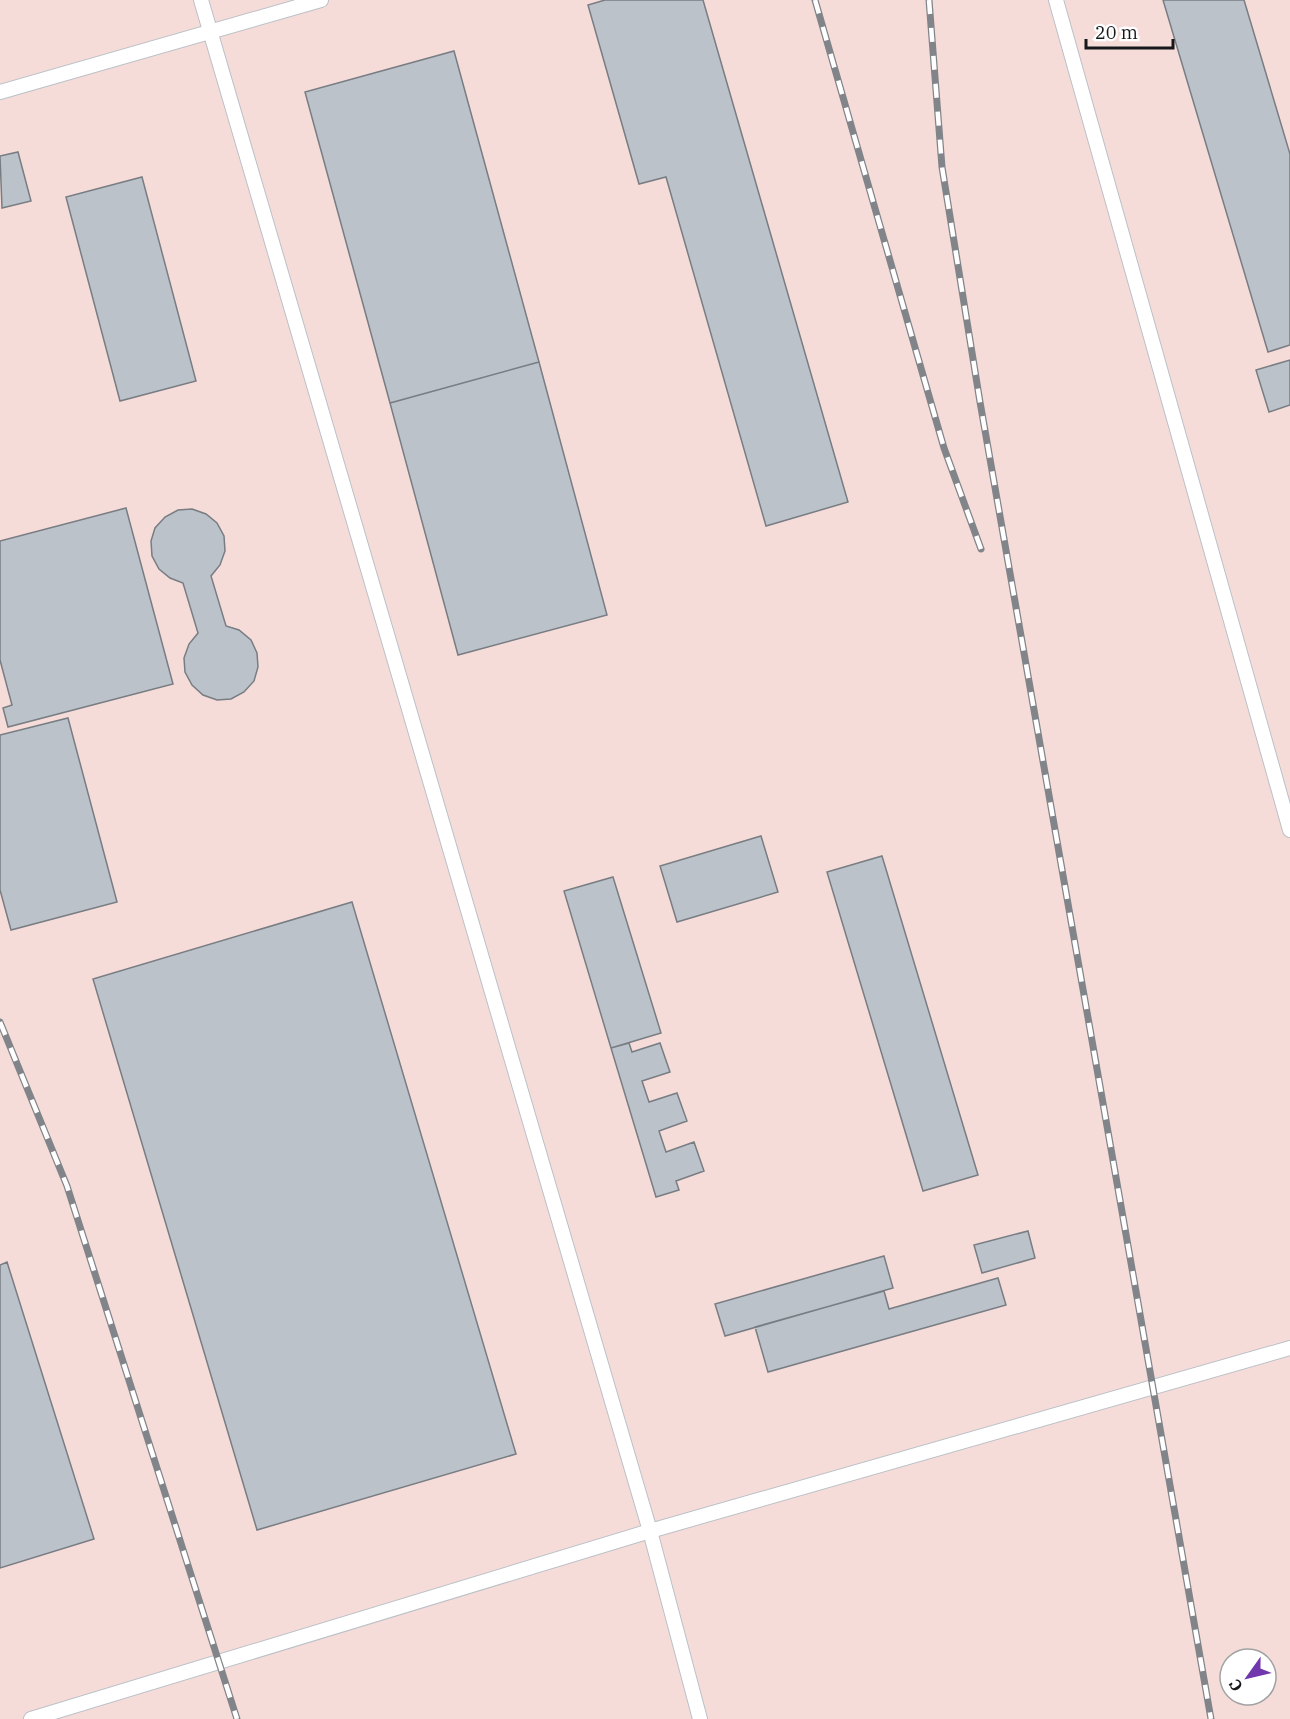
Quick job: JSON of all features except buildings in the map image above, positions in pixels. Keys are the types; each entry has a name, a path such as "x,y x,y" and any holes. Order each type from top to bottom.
{"lane":[{"path":"201,0 650,1531 700,1719"},
{"path":"0,92 321,0"},
{"path":"1056,0 1290,830"},
{"path":"31,1719 650,1531 1290,1348"}],"shaded area":[{"path":"0,0 1290,0 1290,1719 0,1719"}],"railway":[{"path":"815,0 944,448 981,549"},
{"path":"929,0 942,167 980,402 1211,1719"},
{"path":"0,1022 67,1186 237,1719"}]}
